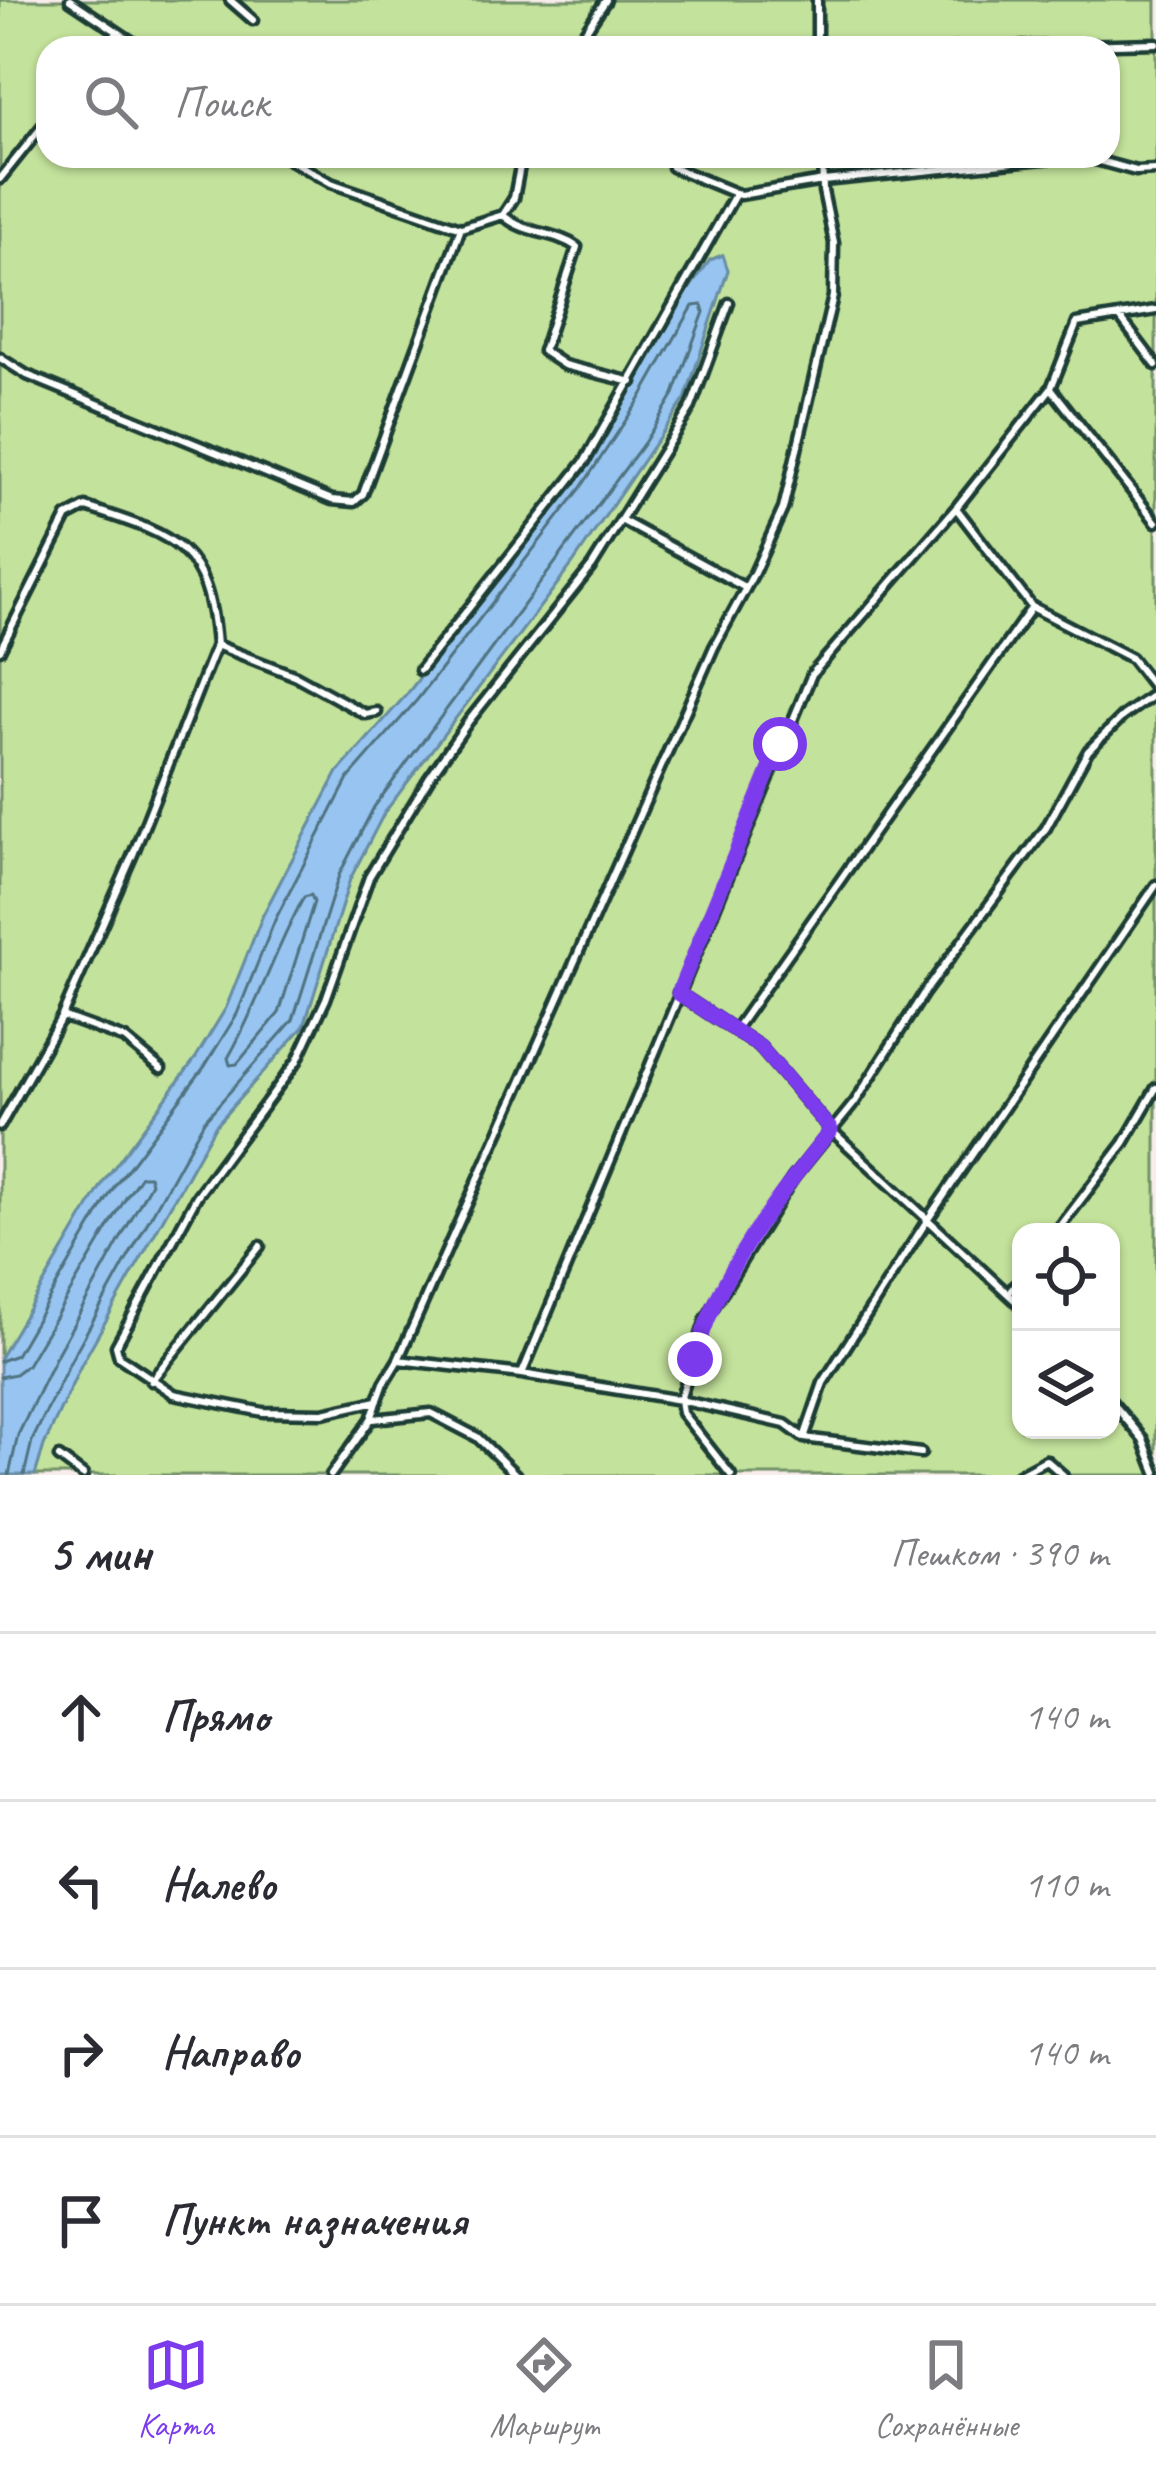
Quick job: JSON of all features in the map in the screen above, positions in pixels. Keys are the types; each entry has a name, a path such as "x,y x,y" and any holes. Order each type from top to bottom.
{"lane":[{"path":"70,0 124,36"},
{"path":"230,0 253,20"},
{"path":"582,36 606,0"},
{"path":"817,0 817,36"},
{"path":"115,36 118,32"},
{"path":"1120,44 1156,43"},
{"path":"0,179 36,134"},
{"path":"1120,167 1156,170"},
{"path":"304,168 331,183 461,228 503,215 514,198 520,168"},
{"path":"674,168 736,193 956,168"},
{"path":"331,1475 371,1420 704,668 783,508 832,296 834,243 822,168"},
{"path":"420,670 585,460 736,193"},
{"path":"503,215 532,233 577,247 543,351 564,365 632,382"},
{"path":"0,358 27,375 332,500 354,502 363,494 461,228"},
{"path":"377,1401 323,1413 263,1412 174,1394 119,1357 116,1346 196,1196 297,1061 326,999 369,877 468,722 592,566 691,407 729,303"},
{"path":"522,1374 812,674 1052,388 1077,322 1156,310"},
{"path":"1119,316 1156,365"},
{"path":"1052,388 1156,522"},
{"path":"0,650 67,517 86,507 162,535 200,564 213,610 216,645 134,852 62,1016 0,1126"},
{"path":"731,1475 688,1424 680,1400 714,1304 793,1178 855,1102 912,1010 1046,828 1088,751 1156,691 1131,658 1032,607 956,508"},
{"path":"621,520 746,589"},
{"path":"735,1030 1032,607"},
{"path":"216,645 296,676 364,714 376,712"},
{"path":"805,1438 823,1383 928,1219 1156,884"},
{"path":"678,993 760,1047 831,1130 1012,1298"},
{"path":"62,1016 124,1039 160,1069"},
{"path":"1063,1223 1124,1143 1156,1088"},
{"path":"151,1381 260,1246"},
{"path":"1008,1294 1012,1289"},
{"path":"398,1360 680,1400 785,1424 805,1438 921,1453"},
{"path":"1120,1412 1143,1439 1156,1472"},
{"path":"371,1420 430,1413 477,1437 516,1475"},
{"path":"59,1457 83,1475"},
{"path":"1018,1475 1046,1460 1063,1475"}],"green space":[{"path":"0,0 1156,0 1156,1475 35,1475 81,1365 215,1126 304,1026 350,879 384,813 573,563 685,399 728,270 722,255 710,260 570,482 408,693 338,772 263,915 226,1008 195,1059 104,1181 0,1358"}],"water":[{"path":"723,255 728,270 685,399 573,563 384,813 350,879 304,1026 215,1126 81,1365 35,1475 0,1475 0,1358 104,1181 195,1059 226,1008 263,915 338,772 408,693 570,482 630,393 689,289 710,260"}],"route":[{"path":"695,1359 706,1319 722,1290 793,1178 831,1130 760,1047 678,993 780,744"}]}
